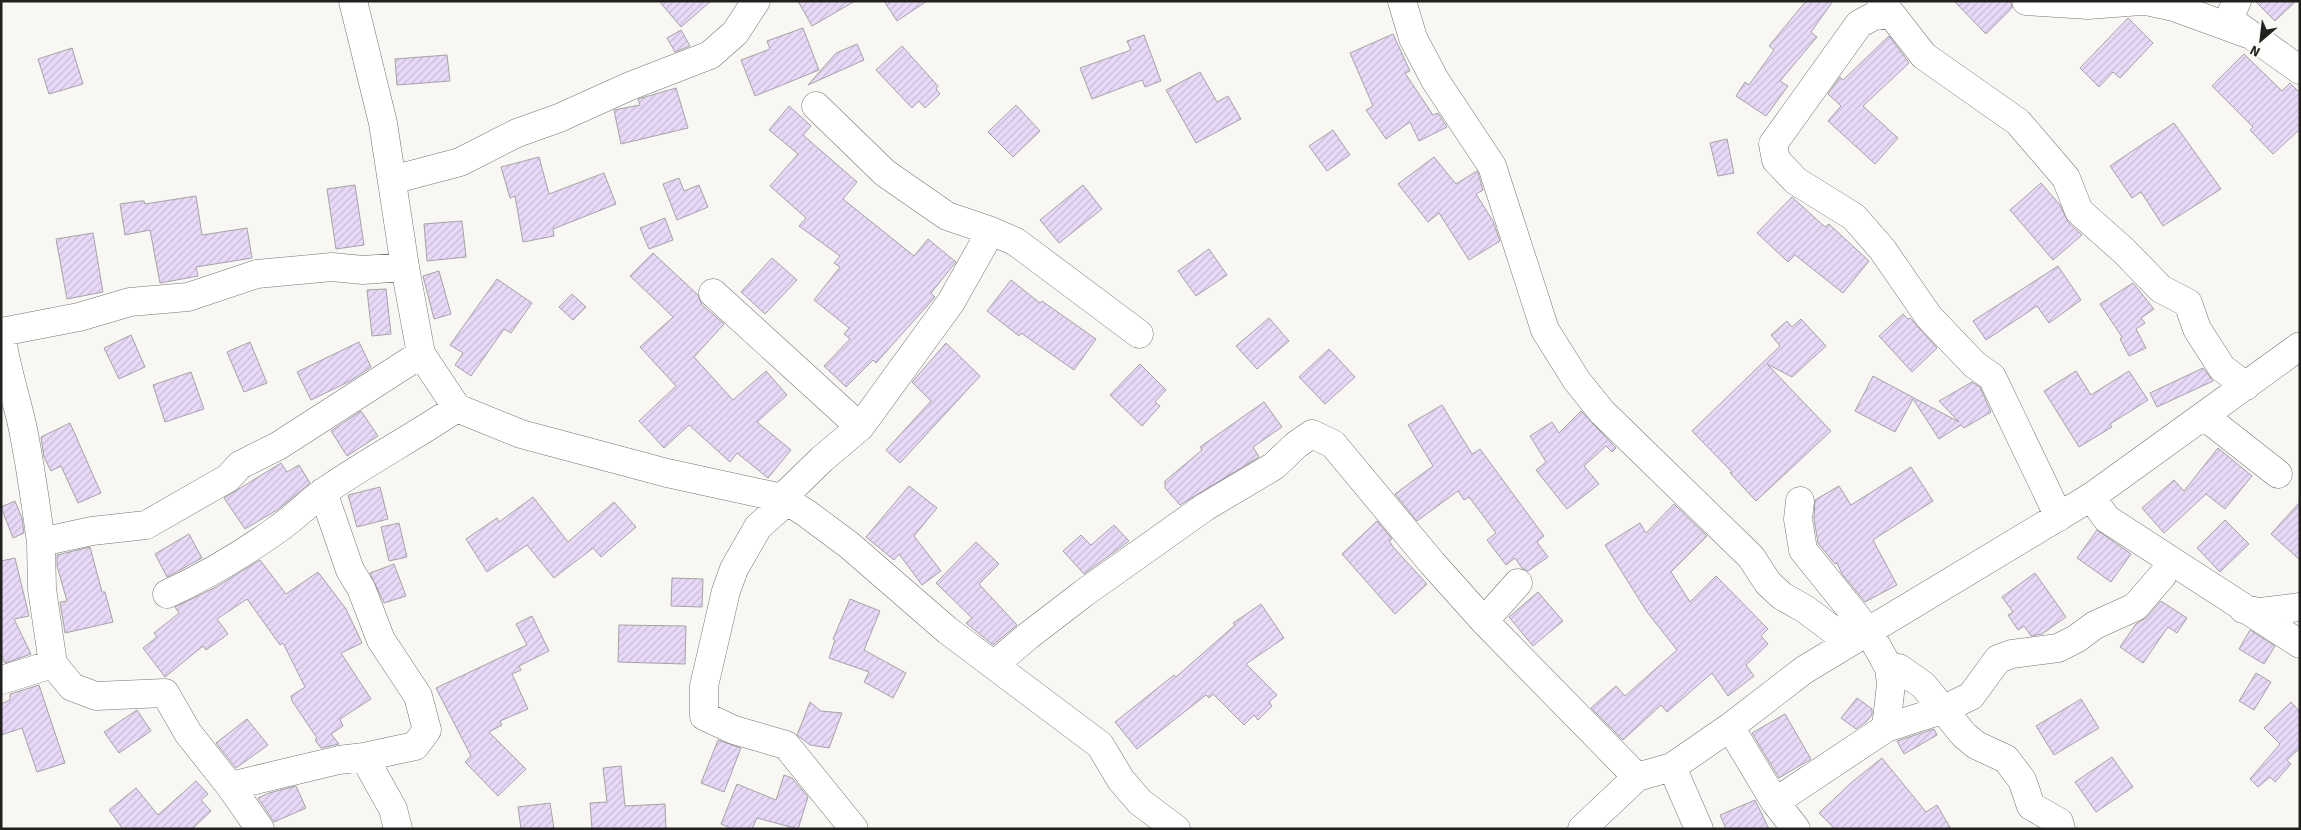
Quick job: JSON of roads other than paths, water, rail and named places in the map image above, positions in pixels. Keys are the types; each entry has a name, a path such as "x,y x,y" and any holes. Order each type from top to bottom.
{"street":[{"path":"353,1 383,123 405,267 421,354 457,408 521,434 667,473 785,500 849,545 947,630 1100,745 1121,780 1140,802 1176,829"},
{"path":"392,180 460,162 517,133 559,118 630,86 710,55 735,32 756,1"},
{"path":"1402,1 1413,38 1435,80 1492,166 1544,330 1577,381 1602,412 1752,557 1768,583 1782,596 1859,637"},
{"path":"2026,1 2088,5 2141,1"},
{"path":"2146,1 2174,7 2251,35"},
{"path":"2237,1 2231,14 2231,21 2300,70"},
{"path":"2059,517 1992,377 1975,364 1929,317 1882,249 1854,217 1796,181 1776,160 1773,144 1859,24 1886,8 1924,56 2018,122 2066,178 2079,211 2124,251 2161,289 2188,303 2197,328 2222,368 2246,386"},
{"path":"816,106 885,173 947,216 992,231 1016,242 1139,334"},
{"path":"854,829 786,744 734,730 704,716 704,686 726,591 734,569 758,527 822,459 860,427 951,302 992,231"},
{"path":"260,829 230,786 188,733 165,693 96,696 72,687 54,664 42,589 42,542 31,470 21,419 5,362 1,333 79,317 130,302 188,297 257,274 332,267 363,270 405,267"},
{"path":"713,293 860,427"},
{"path":"1582,829 1637,778 1672,767 1730,727 1804,670 2091,498 2300,346"},
{"path":"42,542 66,538 92,530 146,525 228,478 240,465 278,446 421,354"},
{"path":"167,594 194,582 275,531 323,492 457,408"},
{"path":"2204,416 2278,474"},
{"path":"994,665 1084,593 1204,507 1274,466 1296,445 1312,434 1333,444 1432,563 1484,621 1637,778"},
{"path":"230,786 339,760 364,757 416,746 427,730 418,696 401,667 381,640 341,546 323,492"},
{"path":"2091,498 2107,519 2243,609 2300,644"},
{"path":"1800,501 1798,519 1804,550 1859,637 1889,668 1890,684 1886,728"},
{"path":"1775,802 1886,728 1942,710 1971,696 1998,659 2012,654 2058,648 2076,640 2094,625 2135,607 2162,576"},
{"path":"1484,621 1518,584"},
{"path":"2243,609 2260,612 2300,607"},
{"path":"1,680 54,664"},
{"path":"1889,668 1899,668 1923,686 1964,735 1976,745 2006,759 2022,780 2032,806 2058,822 2061,829"},
{"path":"1730,727 1775,802 1796,829"},
{"path":"364,757 392,809 398,829"},
{"path":"1672,767 1699,829"}]}
